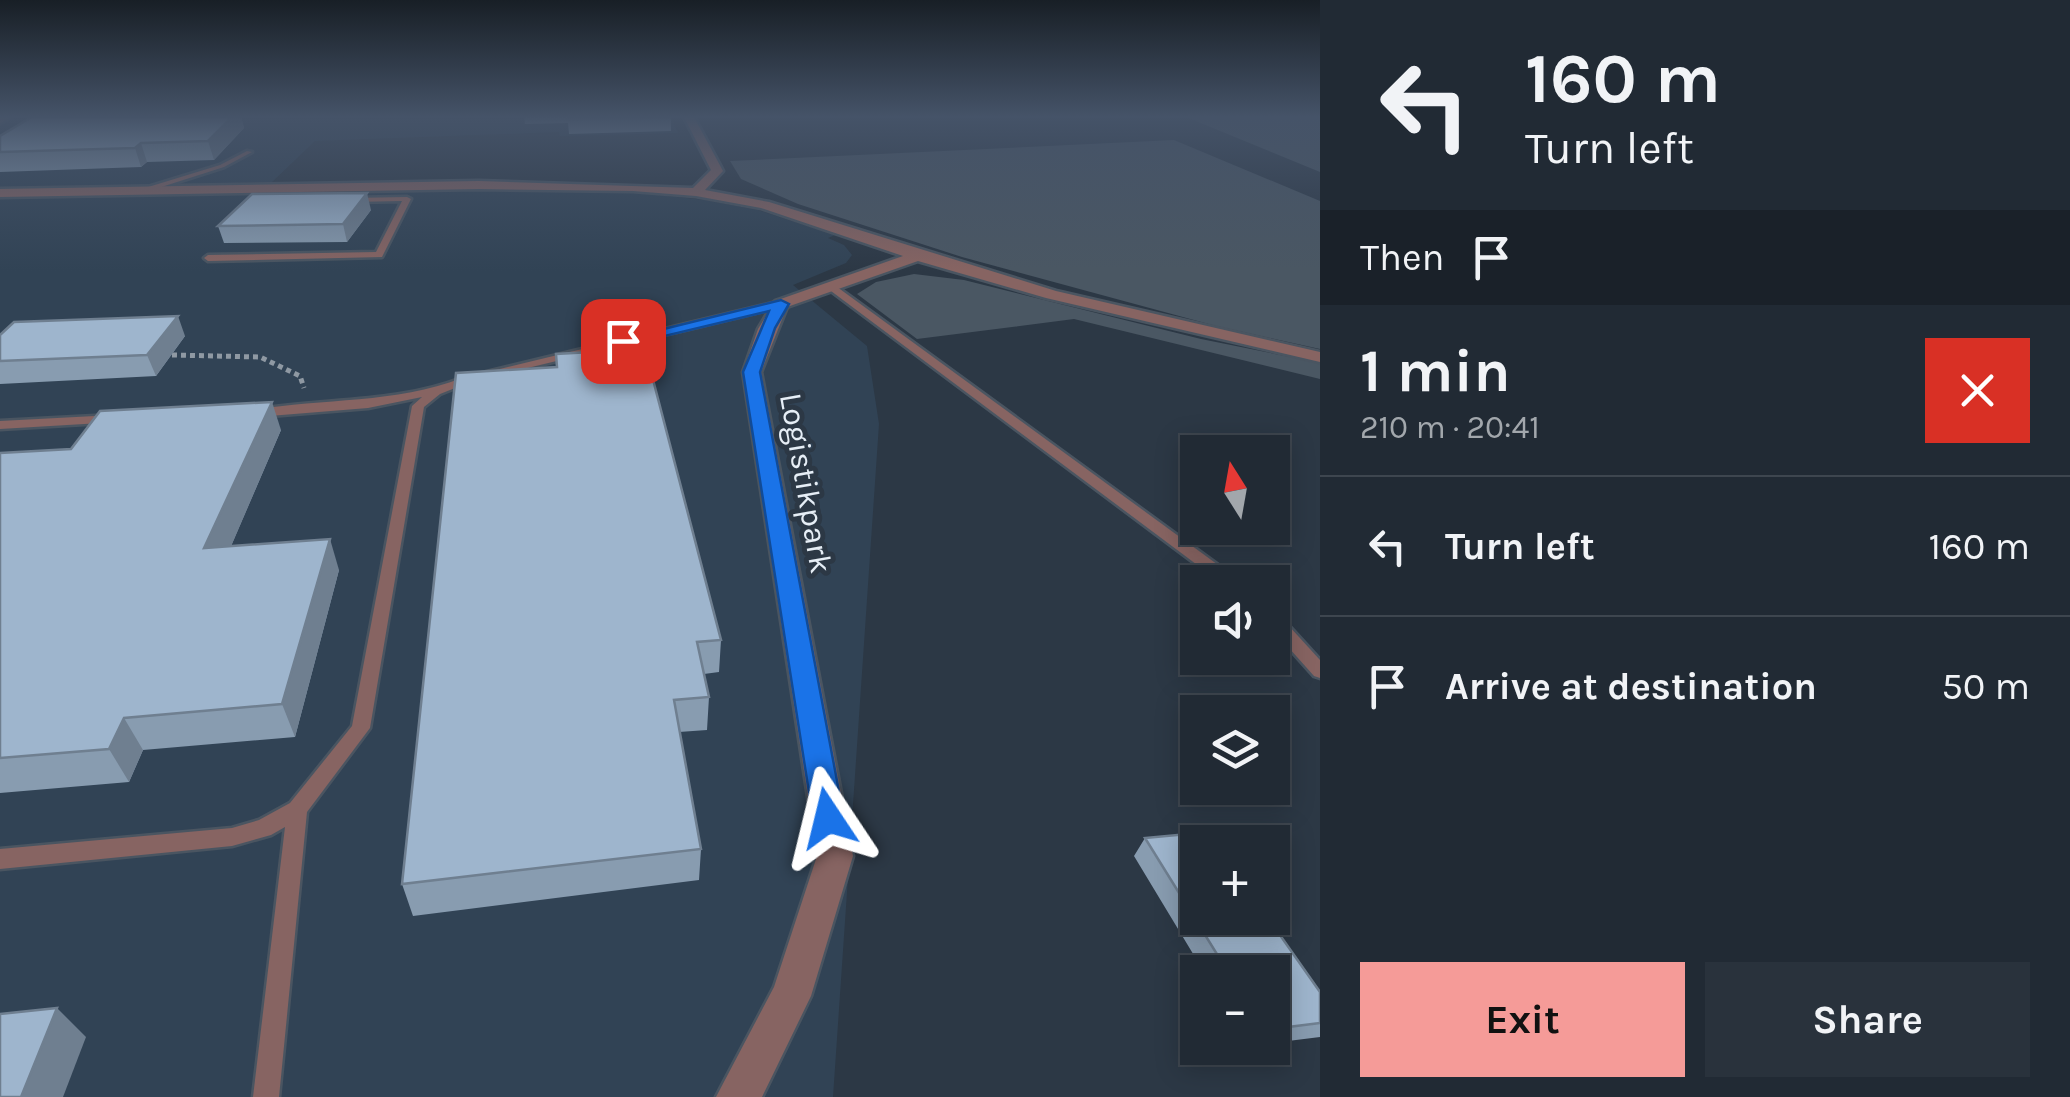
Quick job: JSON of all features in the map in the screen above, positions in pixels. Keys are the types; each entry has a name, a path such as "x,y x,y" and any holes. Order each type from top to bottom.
{"street":[{"path":"696,192 716,168"},
{"path":"0,192 346,185 598,186 696,192 777,208 916,256 1052,295 1320,357"},
{"path":"781,304 916,256"},
{"name":"Logistikpark","path":"738,1097 790,996 834,856 752,372 767,328 781,304"}],"lane":[{"path":"149,188 215,168"},
{"path":"208,258 379,255 407,199 335,201 346,185"},
{"path":"830,286 1207,565"},
{"path":"244,414 317,410 436,392 513,367 781,304"},
{"path":"0,859 232,837 264,828 296,809 361,728 418,406 436,392"},
{"path":"0,425 130,418"},
{"path":"1290,638 1320,671"},
{"path":"266,1097 296,809"}],"path":[{"path":"172,355 260,356 300,376 317,410"}],"shaded area":[{"path":"0,168 286,168 272,182 0,189"},
{"path":"734,168 1241,168 1320,201 1320,349 1216,326 962,257 798,204 741,179"},
{"path":"420,188 630,192 705,200 758,210 835,235 828,238 844,245 852,255 846,263 793,285 867,346 879,424 833,1097 0,1097 0,196"},
{"path":"914,274 964,280 1201,339 1320,363 1320,379 1074,319 917,339 857,294 876,282"}],"building":[{"path":"367,193 343,224 218,226 252,194"},
{"path":"178,316 147,355 0,361 0,335 14,322"},
{"path":"645,349 721,640 697,642 709,697 674,700 701,849 402,884 456,373 557,367 556,354"},
{"path":"272,402 204,548 330,539 282,704 124,718 109,749 0,758 0,453 71,449 100,411"},
{"path":"1180,835 1180,895 1145,838"},
{"path":"1205,935 1280,935 1320,992 1320,1023 1290,1027 1290,955 1217,955"},
{"path":"57,1008 21,1097 0,1097 0,1014"}],"route":[{"path":"623,341 781,304 767,328 752,372 828,818"}]}
